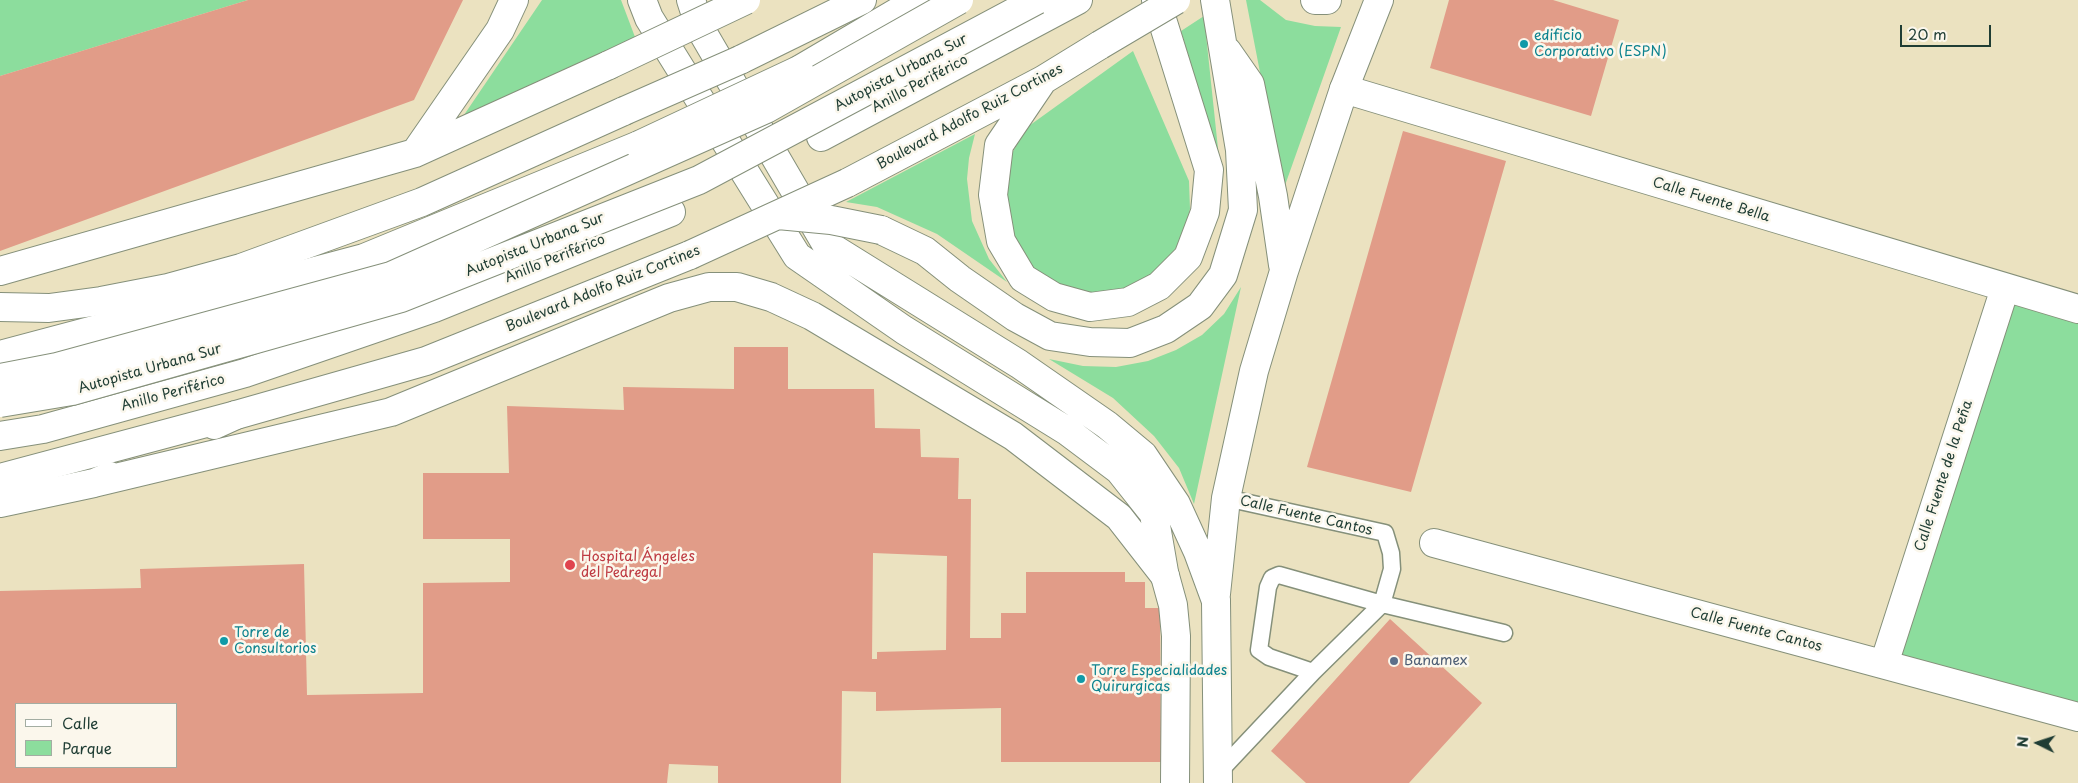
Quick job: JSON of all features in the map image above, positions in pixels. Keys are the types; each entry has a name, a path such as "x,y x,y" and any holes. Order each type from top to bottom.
{"main road":[{"path":"415,153 500,30 514,0"},
{"path":"691,0 700,28 826,244 1018,364 1107,425 1143,455 1176,504 1198,552 1216,601"},
{"path":"0,272 415,153 609,65 746,0"},
{"path":"788,36 831,0"},
{"path":"0,308 49,308 101,301 168,288 241,268 422,202 740,60 862,0"},
{"path":"0,355 364,258 639,145 799,70 918,0"},
{"name":"Autopista Urbana Sur","path":"0,378 57,368 391,276 766,109 959,0"},
{"name":"Anillo Periférico","path":"0,436 44,429 245,373 434,308 671,212 821,137 1078,0"},
{"path":"1043,80 999,146 993,195 1002,241 1023,278 1054,297 1090,307 1128,302 1159,286 1188,256 1205,212 1209,170 1156,0"},
{"name":"Boulevard Adolfo Ruiz Cortines","path":"0,502 94,483 236,415 426,361 690,255 847,182 1043,80 1176,0"},
{"path":"776,215 832,220 881,230 925,250 960,279 1015,318 1050,336 1090,342 1130,343 1166,330 1200,306 1223,275 1243,210 1240,150 1215,0"},
{"path":"1314,0 1327,0"},
{"path":"1218,778 1216,601 1226,498 1254,370 1284,271 1344,89 1379,0"},
{"name":"Autopista Urbana Sur","path":"0,403 72,391 401,298 700,180 1038,1"},
{"path":"646,6 797,256 904,330 1067,431 1119,470 1154,514 1165,576 1173,605 1176,636 1175,783"},
{"path":"1222,45 1250,84 1273,196 1284,271"},
{"name":"Calle Fuente Bella","path":"1344,89 2078,310"},
{"path":"94,483 391,412 669,298 709,288 737,287 771,297 812,316 1014,436 1119,517 1165,576"},
{"name":"Calle Fuente de la Peña","path":"1884,664 2005,288"},
{"path":"0,478 236,415"},
{"name":"Calle Fuente Cantos","path":"1434,543 2078,717"}],"lane":[{"name":"Calle Fuente Cantos","path":"1226,498 1385,533 1391,553 1392,569 1382,604"},
{"path":"1313,672 1269,658 1258,650 1268,587 1272,578 1279,575 1382,604 1504,633"},
{"path":"1218,778 1313,672 1382,604"}],"green space":[{"path":"0,0 248,0 0,76"},
{"path":"542,0 621,0 635,37 467,121 464,115"},
{"path":"1246,0 1260,0 1286,20 1315,26 1341,27 1283,191"},
{"path":"1204,16 1219,158 1181,31"},
{"path":"1133,51 1189,181 1190,209 1183,237 1168,260 1146,279 1120,290 1090,293 1060,285 1035,269 1015,246 1003,187 1011,155 1026,128"},
{"path":"975,134 969,158 967,179 972,221 989,259 1007,282 937,234 877,207 846,202"},
{"path":"1241,287 1194,504 1179,468 1154,436 1113,398 1049,359 1083,366 1116,367 1148,361 1176,350 1202,335 1224,314"},
{"path":"2012,300 2078,319 2078,706 1900,655"}],"building":[{"path":"248,0 463,0 414,100 0,251 0,76"},
{"name":"edificio Corporativo (ESPN)","path":"1449,0 1553,0 1619,20 1591,116 1430,68"},
{"path":"1403,131 1506,161 1411,492 1307,467"},
{"name":"Hospital Ángeles del Pedregal","path":"734,347 788,347 788,389 874,389 875,428 920,429 921,457 959,458 958,499 971,499 970,638 1001,638 1001,613 1026,613 1026,572 1125,572 1125,582 1145,582 1145,608 1160,608 1161,762 1001,762 1001,708 876,711 876,692 842,691 841,783 718,783 718,766 669,764 667,783 0,783 0,591 141,588 140,569 304,564 307,695 423,693 423,583 510,582 510,539 423,539 423,473 509,473 507,406 624,410 623,387 734,389","holes":["873,553 947,556 946,650 877,652 877,659 872,659"]},
{"name":"Banamex","path":"1390,619 1482,703 1409,783 1306,783 1271,751"}],"place":[{"name":"edificio Corporativo (ESPN)","path":"1524,44"},
{"name":"Hospital Ángeles del Pedregal","path":"570,565"},
{"name":"Torre de Consultorios","path":"224,641"},
{"name":"Banamex","path":"1394,661"},
{"name":"Torre Especialidades Quirurgicas","path":"1081,679"}]}
